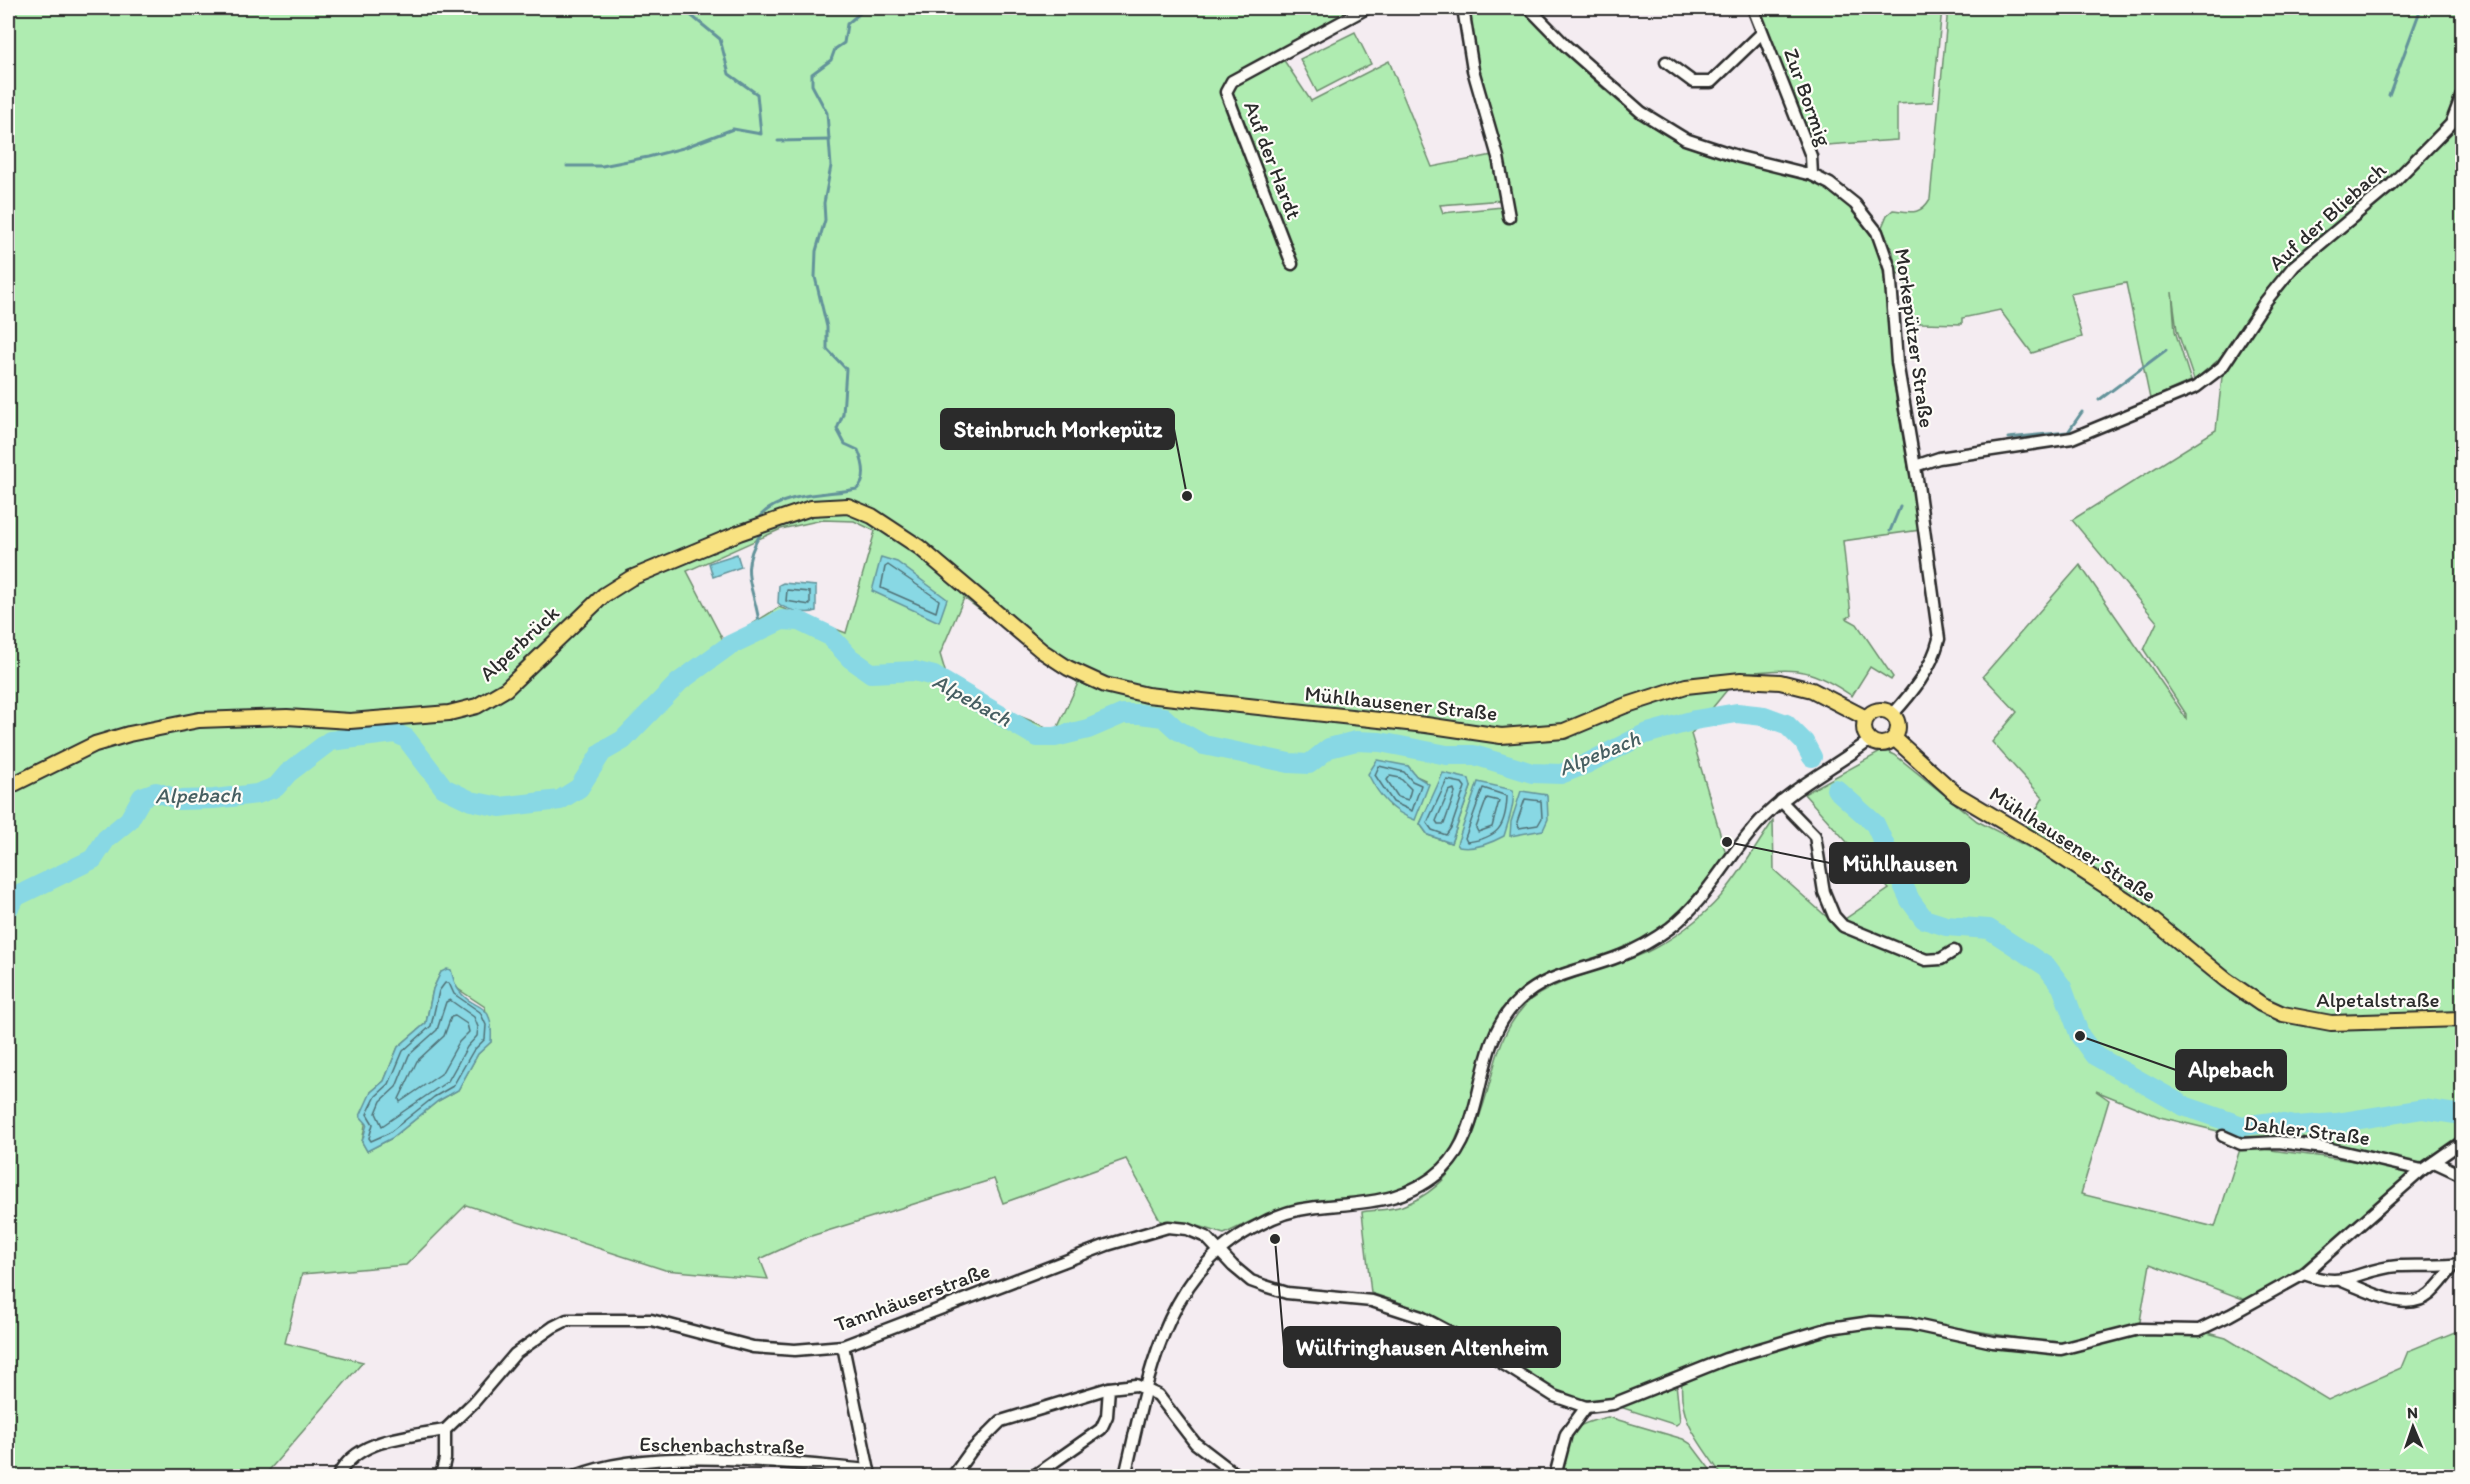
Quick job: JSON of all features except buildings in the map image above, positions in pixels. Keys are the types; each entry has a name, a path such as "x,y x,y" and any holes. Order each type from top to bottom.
{"main road":[{"name":"Alperbrück","path":"8,787 95,744 129,734 199,720 287,717 350,721 449,714 477,706 506,689 572,622 604,595 622,584 739,533 811,508 848,506 872,516 919,547 954,575"},
{"name":"Mühlhausener Straße","path":"954,575 1042,651 1105,685 1147,695 1426,724 1501,736 1564,731 1624,706 1686,686 1741,680 1798,686 1837,701 1866,718"},
{"path":"1878,711 1892,715 1897,728 1894,738 1882,744 1870,740 1865,734 1866,718 1878,711"},
{"name":"Mühlhausener Straße","path":"1894,738 1956,794 2052,851 2133,904 2226,980 2261,1004"},
{"name":"Alpetalstraße","path":"2261,1004 2283,1014 2331,1023 2463,1019"}],"street":[{"name":"Auf der Hardt","path":"1292,264 1226,92 1232,81 1367,8"},
{"path":"1463,8 1473,70 1498,158 1509,217"},
{"name":"Morkepützer Straße","path":"1529,8 1565,45 1624,97 1668,129 1685,138 1740,157 1812,175 1830,184 1855,204 1877,232 1887,255 1894,299 1897,362 1915,466 1939,639 1934,659 1925,675 1892,715"},
{"name":"Zur Bormig","path":"1753,8 1811,156 1812,175"},
{"name":"Zur Bormig","path":"1666,62 1693,82 1711,82 1762,33"},
{"name":"Auf der Bliebach","path":"1915,466 1939,458 2072,438 2196,387 2222,367 2265,302 2295,266 2391,185 2451,124 2463,95"},
{"path":"1125,1476 1145,1389 1161,1336 1174,1308 1217,1250 1242,1233 1277,1215 1307,1208 1369,1203 1397,1197 1420,1186 1443,1169 1459,1148 1471,1119 1495,1035 1516,1002 1542,982 1619,956 1670,928 1699,903 1742,841 1781,801 1870,740"},
{"path":"1781,801 1815,836 1824,892 1834,916 1843,926 1926,960 1941,958 1954,951"},
{"name":"Dahler Straße","path":"2223,1136 2241,1144 2279,1142 2331,1149 2422,1170"},
{"path":"1555,1476 1566,1434 1586,1407 1613,1404 1726,1359 1830,1328 1871,1322 1910,1324 1993,1342 2061,1350 2139,1329 2199,1330 2304,1274 2422,1170 2463,1142"},
{"path":"2434,1162 2463,1174"},
{"name":"Tannhäuserstraße","path":"445,1430 474,1402 515,1354 553,1327 567,1320 651,1320 753,1347 795,1350 843,1346 1107,1245 1168,1227 1188,1229 1206,1237 1251,1281 1265,1286 1287,1293 1372,1300 1421,1317 1470,1343 1554,1396 1586,1407"},
{"path":"2341,1281 2391,1267 2460,1267"},
{"path":"2304,1274 2319,1279 2341,1281 2400,1302 2413,1303 2429,1295 2460,1267"},
{"path":"843,1346 869,1473"},
{"path":"953,1476 970,1451 1001,1421 1109,1388 1136,1385 1158,1395 1195,1443 1238,1476"},
{"path":"1034,1476 1101,1429 1107,1416 1109,1388"},
{"path":"338,1476 352,1456 384,1441 445,1430 445,1459 441,1476"},
{"name":"Eschenbachstraße","path":"576,1476 596,1468 657,1461 761,1462 869,1473"}],"green space":[{"path":"8,8 1352,8 1279,53 1311,101 1389,61 1432,167 1493,155 1503,200 1440,205 1443,213 1512,206 1502,154 1480,75 1468,8 1520,8 1598,84 1663,134 1716,156 1813,181 1840,198 1859,217 1872,238 1881,261 1895,388 1920,530 1843,541 1851,616 1846,618 1857,624 1893,677 1891,680 1870,667 1852,696 1836,685 1809,673 1786,670 1741,673 1691,734 1727,857 1680,915 1649,936 1611,954 1559,969 1538,979 1513,1001 1453,1146 1438,1165 1422,1179 1386,1194 1291,1206 1261,1216 1224,1234 1185,1224 1162,1224 1126,1159 1003,1203 994,1179 808,1237 760,1259 768,1279 665,1270 466,1205 406,1265 302,1274 285,1343 363,1362 264,1476 8,1476","holes":["822,520 854,521 875,531 846,633 779,607 724,642 687,571 781,529","964,598 1078,683 1056,731 950,688 940,654","1408,766 1416,776 1425,780 1389,807","1471,787 1451,843 1428,835 1420,824 1431,801","441,972 458,989 485,1007 491,1042 478,1054 458,1090 438,1101 392,1138 367,1151 362,1142 371,1092 384,1081 398,1047 426,1023 433,989"]},
{"path":"1757,8 1942,8 1933,102 1897,104 1897,140 1812,146"},
{"path":"1948,8 2462,8 2462,100 2425,145 2433,148 2452,131 2462,110 2462,1014 2339,1018 2275,1007 2242,986 2121,886 2026,826 2043,798 1992,742 2017,712 1983,676 2080,565 2186,718 2186,714 2144,650 2157,622 2072,520 2216,430 2223,368 2234,340 2217,361 2194,380 2177,330 2172,292 2175,331 2191,381 2150,399 2126,283 2070,294 2082,337 2032,353 2000,310 1962,318 1962,324 1920,323 1911,320 1905,277 1896,272 1893,252 1882,227 1887,215 1893,210 1914,212 1922,208 1930,199"},
{"path":"1355,32 1371,64 1317,92 1300,59"},
{"path":"1884,750 1895,755 1977,821 2059,863 2127,909 2265,1016 2300,1025 2337,1028 2462,1024 2462,1137 2430,1156 2420,1166 2289,1139 2238,1136 2160,1117 2096,1091 2109,1100 2081,1194 2215,1227 2241,1146 2407,1168 2410,1175 2301,1267 2248,1301 2150,1264 2139,1327 2055,1344 1923,1322 1863,1318 1806,1329 1729,1354 1630,1394 1610,1399 1587,1400 1566,1397 1471,1339 1401,1303 1371,1293 1362,1212 1402,1206 1437,1186 1450,1172 1471,1139 1507,1032 1525,1005 1535,996 1564,982 1645,953 1686,928 1705,912 1728,887 1773,821 1774,870 1836,925 1889,889 1804,794"},
{"path":"1872,1326 1909,1327 2060,1352 2139,1330 2200,1331 2226,1338 2328,1400 2401,1368 2408,1351 2462,1329 2462,1476 1722,1476 1687,1420 1682,1396 1682,1381 1799,1340"},
{"path":"1676,1383 1680,1422 1676,1425 1620,1407"},
{"path":"1608,1417 1683,1439 1691,1444 1715,1476 1558,1476 1567,1442 1575,1429 1593,1420"}],"water":[{"path":"737,554 741,567 713,577 709,563"},
{"path":"881,557 897,562 947,599 939,622 872,591"},
{"path":"783,583 816,586 816,611 796,611 778,603 779,585"},
{"path":"1377,760 1408,766 1416,776 1429,784 1415,820 1393,808 1377,789 1368,774"},
{"path":"1443,773 1469,779 1471,787 1451,843 1428,835 1420,824"},
{"path":"1478,782 1513,790 1509,819 1504,836 1476,847 1459,847 1457,844"},
{"path":"1521,791 1547,795 1548,819 1543,830 1510,836 1511,822"},
{"path":"451,970 456,985 464,997 486,1012 491,1028 491,1042 478,1054 458,1090 438,1101 392,1138 367,1151 362,1142 367,1124 360,1116 371,1092 384,1081 398,1047 426,1023 433,989 441,972"}],"waterway":[{"path":"567,166 602,166 648,157 683,148 733,129 761,134 757,94 729,74 720,39 682,8"},
{"path":"761,515 782,502 794,498 857,489 862,480 863,465 858,450 845,444 837,429 843,414 846,369 827,349 827,327 815,277 816,251 825,220 824,203 831,166 827,113 812,85 812,74 831,60 835,49 844,43 847,24 866,8"},
{"path":"2389,95 2421,8"},
{"path":"778,141 830,140"},
{"path":"2099,400 2166,350"},
{"path":"2008,438 2068,432 2082,412"},
{"path":"1890,531 1900,507"},
{"path":"760,630 748,571 753,548 761,533"},
{"name":"Alpebach","path":"8,909 15,897 93,859 106,839 129,820 142,797 156,792 180,800 257,794 276,787 288,773 330,741 395,733 406,738 444,788 471,801 500,807 560,800 579,788 602,752 623,740 679,682 730,645 782,620 799,621 830,636 850,658 871,673 914,671 934,676 1037,737 1055,737 1088,729 1123,714 1140,714 1163,717 1176,729 1204,745 1289,763 1309,764 1329,748 1356,741 1380,742 1447,755 1474,755 1532,773 1561,774 1645,734 1695,720 1737,713 1764,716 1786,724 1804,742 1812,757"},
{"name":"Alpebach","path":"1836,789 1875,824 1910,900 1924,919 1946,926 1989,929 2047,967 2062,987 2080,1036 2094,1055 2184,1106 2242,1126 2272,1122 2295,1126 2336,1123 2423,1109 2462,1115"}],"place":[{"name":"Steinbruch Morkepütz","path":"1187,496"},
{"name":"Mühlhausen","path":"1727,842"},
{"name":"Alpebach","path":"2080,1036"},
{"name":"Wülfringhausen Altenheim","path":"1275,1239"}]}
